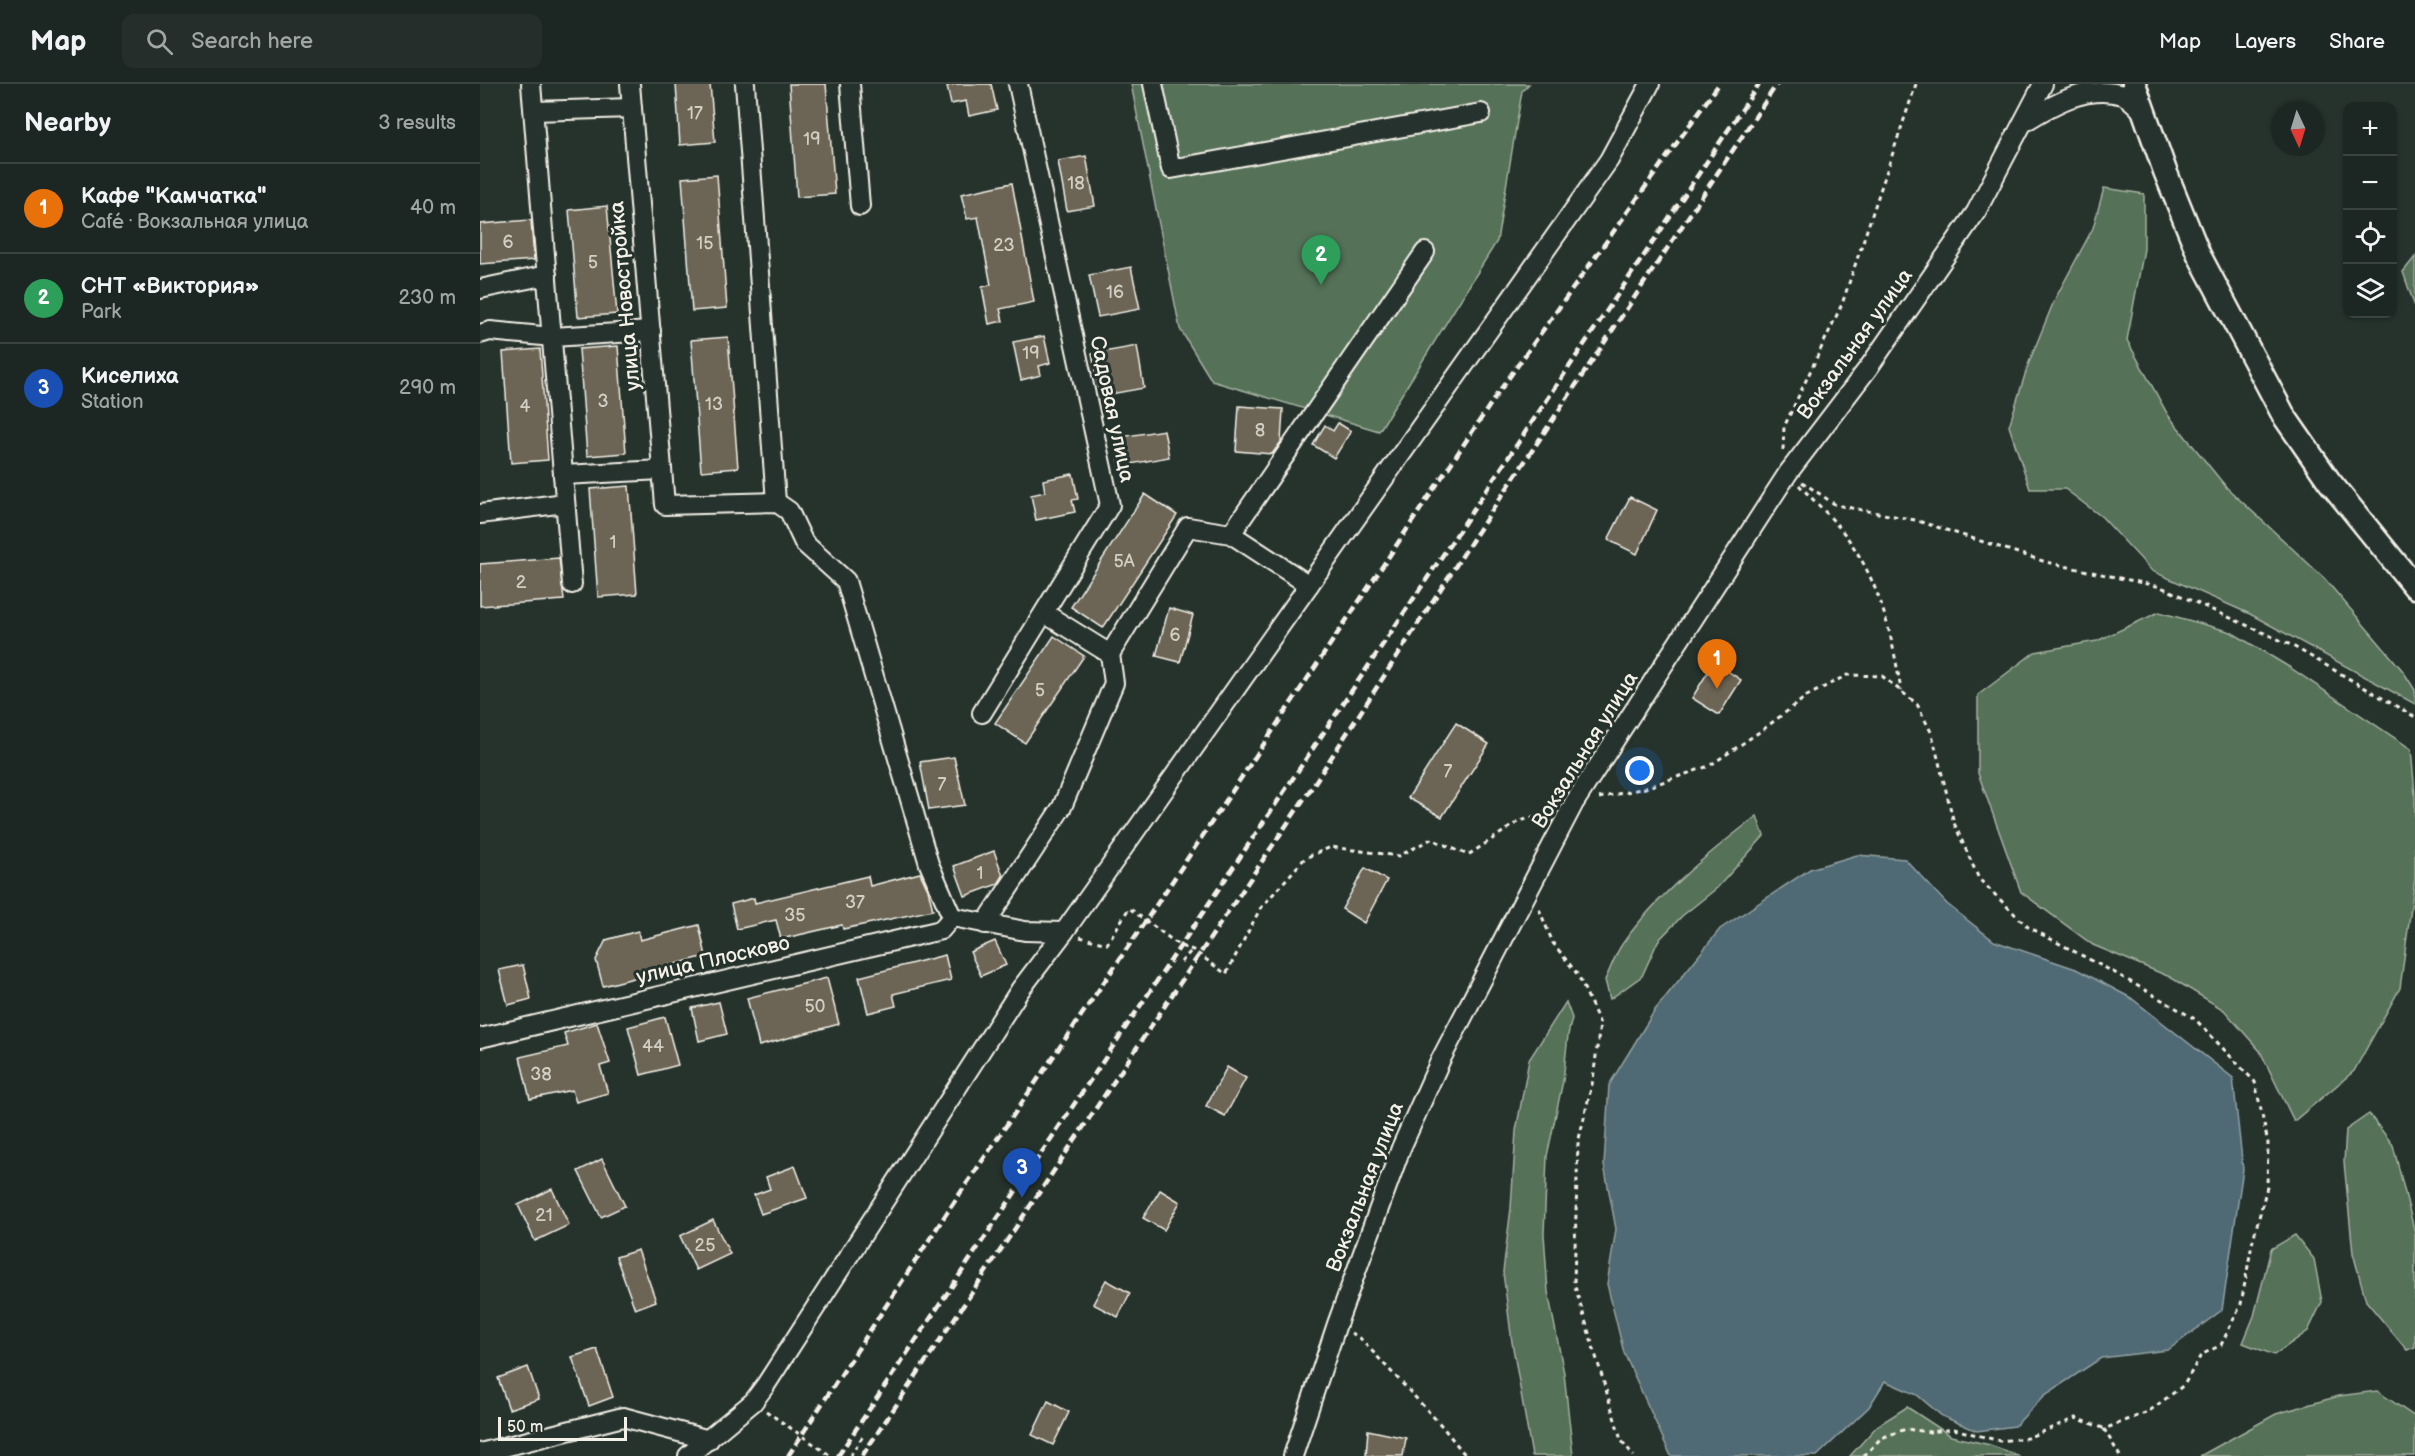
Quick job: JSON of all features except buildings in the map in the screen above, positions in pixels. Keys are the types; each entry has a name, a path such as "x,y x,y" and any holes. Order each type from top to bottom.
{"main road":[{"path":"2134,84 2165,171 2199,255 2284,416 2329,481 2415,588"}],"street":[{"path":"531,84 572,584"},
{"name":"улица Новостройка","path":"630,84 665,505 776,502"},
{"path":"745,84 776,502 789,511 804,543 846,581 928,864 952,917 1025,932 1064,932"},
{"path":"850,84 860,206"},
{"name":"Садовая улица","path":"982,713 1110,505 1018,84"},
{"path":"1153,84 1171,169 1481,113"},
{"path":"688,1456 753,1402 1020,990 1064,932 1609,160 1650,84"},
{"name":"Вокзальная улица","path":"1293,1456 1337,1324 1405,1138 1441,1059 1574,803 1788,473 1869,367 1976,212 2043,84"},
{"path":"2022,124 2058,101 2081,92 2099,90 2124,96 2145,114"},
{"path":"534,111 632,108"},
{"path":"1231,534 1425,252"},
{"path":"480,289 547,275"},
{"path":"483,330 552,337 651,331"},
{"path":"563,476 662,470"},
{"path":"480,514 566,503"},
{"path":"985,924 1062,807 1114,682 1110,654 1188,527 1231,534 1309,585"},
{"path":"1044,613 1110,654"},
{"name":"улица Плосково","path":"480,1038 941,930 952,917"},
{"path":"480,1453 623,1417 709,1440"}],"path":[{"path":"1901,691 1886,617 1851,542 1788,473 1782,448 1784,427 1842,304 1916,84"},
{"path":"1788,473 1836,505 1915,520 2046,562 2161,587 2291,645 2415,717"},
{"path":"1064,932 1107,944 1129,908 1180,946 1192,950 1226,974 1260,909 1305,858 1331,847 1399,856 1431,839 1468,855 1518,822 1574,803 1645,788 1709,766 1807,696 1847,675 1882,676 1917,704 1932,734 1953,823 1979,879 2028,927 2195,1019 2255,1082 2268,1143 2267,1187 2252,1244 2241,1304 2221,1344 2201,1355 2184,1385 2148,1412 2104,1429"},
{"path":"1530,888 1553,943 1578,975 1600,1024 1593,1080 1578,1143 1574,1284 1621,1440 1634,1456"},
{"path":"1181,962 1192,950"},
{"path":"1337,1324 1359,1337 1441,1425 1466,1456"},
{"path":"753,1402 831,1456"},
{"path":"1864,1456 1881,1438 1906,1429 1930,1432 1954,1429 2000,1441 2027,1438 2076,1418 2104,1429 2120,1456"},
{"path":"850,1456 864,1436"}],"green space":[{"path":"1131,84 1529,84 1522,91 1497,241 1379,431 1212,381 1180,329"},
{"path":"2104,188 2144,194 2144,249 2127,340 2168,415 2227,488 2324,578 2403,671 2415,690 2415,704 2250,614 2152,571 2102,517 2065,489 2030,489 2009,426 2028,365 2054,301 2093,228"},
{"path":"2415,257 2415,307 2403,272"},
{"path":"2159,612 2231,632 2289,667 2411,749 2415,794 2415,878 2400,988 2354,1071 2294,1121 2260,1051 2224,1010 2170,977 2093,945 2021,892 1978,773 1978,695 2035,652 2097,641"},
{"path":"1757,816 1764,836 1717,888 1682,916 1658,941 1642,976 1610,999 1605,980 1620,947 1637,925 1668,891"},
{"path":"1566,1002 1572,1018 1563,1081 1547,1156 1544,1234 1548,1292 1564,1373 1573,1456 1532,1456 1512,1342 1503,1272 1511,1208 1516,1131 1529,1060"},
{"path":"2369,1114 2393,1145 2415,1233 2415,1347 2407,1350 2366,1301 2353,1253 2344,1162 2346,1130"},
{"path":"2295,1235 2314,1259 2322,1302 2308,1331 2274,1355 2243,1343 2254,1316 2271,1249"},
{"path":"2377,1391 2415,1417 2415,1456 2200,1456 2276,1414 2339,1396"},
{"path":"1907,1407 1951,1436 1990,1445 2020,1456 1850,1456 1877,1426"}],"water":[{"path":"1857,855 1905,859 1947,904 1994,941 2076,969 2131,998 2233,1078 2243,1169 2222,1310 2168,1350 2101,1358 2045,1395 2015,1426 1977,1431 1942,1416 1917,1395 1885,1381 1869,1407 1817,1456 1671,1456 1624,1353 1607,1284 1616,1229 1604,1165 1609,1085 1655,1010 1720,929 1810,869"}],"railway":[{"path":"788,1456 946,1214 1147,919 1498,393 1719,84"},
{"path":"838,1456 1759,84"},
{"path":"862,1456 1312,787 1477,533 1777,84"}],"place":[{"name":"СНТ «Виктория»","path":"1321,285"},
{"name":"Кафе \"Камчатка\"","path":"1717,689"},
{"name":"Киселиха","path":"1022,1198"}]}
